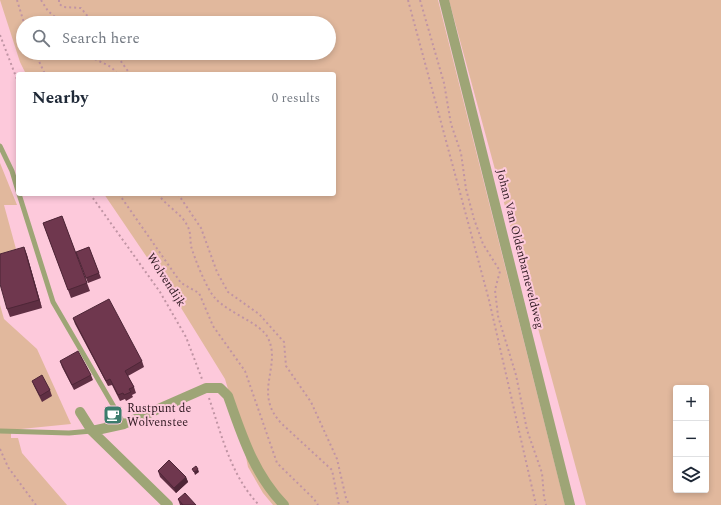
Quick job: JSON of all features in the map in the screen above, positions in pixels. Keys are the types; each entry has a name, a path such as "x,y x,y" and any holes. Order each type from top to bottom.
{"street":[{"name":"Johan Van Oldenbarneveldweg","path":"444,0 570,505"},
{"path":"92,430 124,424 206,388 220,388 228,396 255,466 270,490 284,505"},
{"path":"80,412 92,430 168,505"}],"lane":[{"path":"0,146 12,171 16,186"},
{"path":"19,196 53,302 124,424"},
{"path":"0,431 69,433 92,430"}],"path":[{"path":"17,0 22,16"},
{"path":"41,0 48,11 54,16"},
{"path":"59,0 59,4 64,7 81,8 87,16"},
{"path":"408,0 489,300 536,505"},
{"path":"420,0 444,82 451,124 461,152 466,190 474,219 484,244 500,271 495,290 498,316 516,375 527,430 542,473 546,505"},
{"path":"0,35 16,77"},
{"path":"38,60 44,72"},
{"path":"96,60 112,67 116,72"},
{"path":"120,60 129,72"},
{"name":"Wolvendijk","path":"91,196 160,292 186,338 206,388 233,468 246,492 259,505"},
{"path":"120,196 181,283 199,293 213,326 245,371 277,463 314,499 318,505"},
{"path":"160,196 186,223 190,232 195,258 214,298 235,314 258,326 268,338 272,357 267,387 270,407 275,418 332,470 339,505"},
{"path":"179,196 202,228 217,272 228,292 259,314 284,342 286,366 311,402 338,458 346,498 349,505"},
{"path":"0,449 8,467 36,505"}],"shaded area":[{"path":"0,0 438,0 565,505 273,505 263,493 248,467 242,437 225,379 178,303 105,196 336,196 336,72 25,72 19,60 336,60 336,16 16,16 16,50"},
{"path":"449,0 721,0 721,505 586,505"},
{"path":"0,163 17,205 4,205 16,249 0,254"},
{"path":"0,305 4,319 37,349 71,424 11,430 11,438 18,438 22,453 67,505 0,505"}],"building":[{"path":"62,216 87,283 68,290 43,223"},
{"path":"24,247 39,300 7,309 0,284 0,254"},
{"path":"89,247 99,273 86,278 76,252"},
{"path":"109,299 142,361 125,371 134,387 129,389 131,392 124,395 123,393 118,395 110,379 106,381 73,318"},
{"path":"78,351 91,375 72,385 60,361"},
{"path":"42,375 50,390 40,396 32,381"},
{"path":"169,460 186,477 174,488 158,471"},
{"path":"196,466 198,469 194,472 192,469"},
{"path":"185,493 196,505 183,505 178,499"}],"place":[{"name":"Rustpunt de Wolvenstee","path":"113,415"}]}
